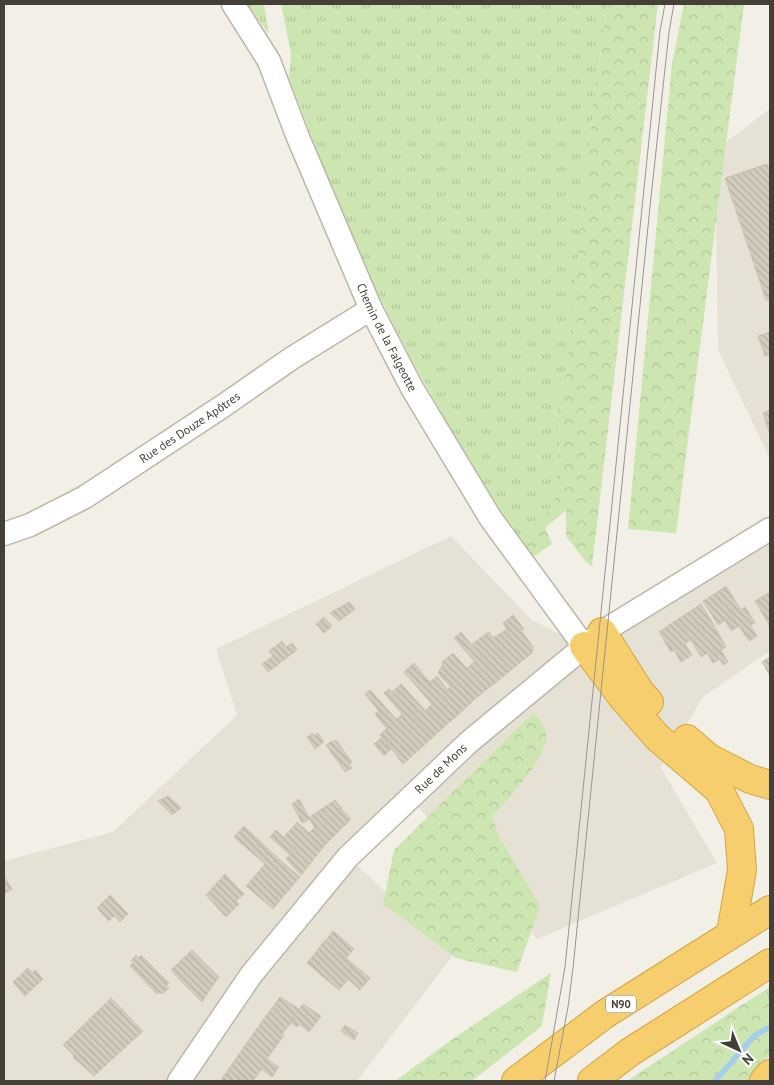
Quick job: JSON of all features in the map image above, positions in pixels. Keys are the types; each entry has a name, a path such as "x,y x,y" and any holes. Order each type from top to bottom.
{"highway":[{"path":"593,639 672,726 708,758 750,779 770,785"},
{"path":"593,639 623,698 657,737 719,790 740,829 742,870 731,933"},
{"name":"N90","path":"516,1081 605,1014 770,910"},
{"path":"592,1081 630,1052 770,963"},
{"path":"764,1081 770,1074"}],"street":[{"name":"Chemin de la Falgeotte","path":"233,4 270,61 297,135 371,309 412,388 491,519 593,639"},
{"name":"Rue des Douze Apôtres","path":"4,534 30,525 85,497 292,358 371,309"},
{"name":"Rue de Mons","path":"179,1081 251,975 348,857 469,742 593,639 770,529"}],"shaded area":[{"path":"770,109 770,459 718,350 715,150"},
{"path":"770,529 770,651 703,697 661,768 717,863 537,939 410,798 348,857 453,955 357,1081 4,1081 4,861 113,832 237,715 216,649 451,536 532,620 584,646"}],"green space":[{"path":"247,4 264,4 269,34"},
{"path":"281,4 607,4 593,108 566,376 556,398 560,434 554,504 519,540 457,440 415,366 343,220 289,78 291,54"},
{"path":"607,4 658,4 592,566 585,561 566,536 566,510 545,528 552,544 531,558 519,540 554,504 560,434 556,398 566,376 593,108"},
{"path":"684,4 744,4 676,533 628,529 672,64"},
{"path":"534,712 546,732 541,753 535,765 517,789 492,817 500,838 540,906 517,972 456,958 383,904 394,850"},
{"path":"551,973 542,1026 472,1081 395,1081 454,1038"},
{"path":"770,987 770,1001 748,1001"},
{"path":"748,1001 770,1001 770,1054 750,1081 627,1081"}],"building":[{"path":"767,164 770,173 770,299 766,300 725,178"},
{"path":"770,332 770,354 765,356 758,336"},
{"path":"770,410 770,435 763,413"},
{"path":"726,586 741,610 732,616 716,593"},
{"path":"770,592 770,626 755,601"},
{"path":"716,593 732,616 718,625 703,601"},
{"path":"349,602 355,609 339,621 330,613"},
{"path":"701,604 714,625 702,633 689,612"},
{"path":"745,607 752,618 739,626 733,615"},
{"path":"689,612 702,633 691,640 678,619"},
{"path":"513,615 524,629 521,631 520,629 482,657 472,644 489,632 493,638 507,629 503,623"},
{"path":"733,615 739,626 731,631 725,620"},
{"path":"324,617 332,626 324,633 316,624"},
{"path":"752,618 755,623 750,625 757,636 749,641 739,626"},
{"path":"678,619 691,640 671,652 659,632"},
{"path":"714,625 726,647 716,653 702,633"},
{"path":"520,629 533,647 532,653 511,670 496,648"},
{"path":"461,632 500,679 494,684 454,638"},
{"path":"702,633 720,659 713,663 707,653 701,657 691,640"},
{"path":"282,641 286,647 292,643 297,650 268,672 262,664 273,656 269,651"},
{"path":"685,644 692,655 681,662 674,650"},
{"path":"495,647 511,670 500,679 482,657"},
{"path":"721,650 728,662 723,665 716,653"},
{"path":"453,653 461,662 443,679 438,673 443,664 442,662"},
{"path":"770,657 770,676 762,662"},
{"path":"475,661 494,684 486,690 467,668"},
{"path":"461,662 486,690 473,701 456,682 451,687 443,679"},
{"path":"414,663 433,686 424,695 404,672"},
{"path":"437,676 448,690 442,696 430,682"},
{"path":"456,682 473,701 458,715 441,696"},
{"path":"401,684 411,695 407,699 402,691 396,696 392,692"},
{"path":"433,686 442,696 432,704 424,695"},
{"path":"389,689 416,719 406,728 398,718 402,714 384,693"},
{"path":"370,690 397,720 387,729 375,714 379,711 365,694"},
{"path":"402,691 407,699 411,695 425,710 416,719 396,696"},
{"path":"441,696 458,715 444,727 428,708"},
{"path":"428,708 444,727 432,738 416,719"},
{"path":"398,718 406,728 387,743 380,735"},
{"path":"416,719 432,738 422,747 406,727"},
{"path":"406,727 422,747 403,764 387,743"},
{"path":"313,733 314,736 318,733 324,742 315,749 307,737"},
{"path":"382,737 391,749 384,756 374,744"},
{"path":"336,740 352,762 349,764 352,768 345,772 326,745"},
{"path":"168,796 181,808 172,815 158,801"},
{"path":"299,799 310,819 302,823 292,804"},
{"path":"335,800 342,808 330,819 323,808"},
{"path":"323,808 330,819 322,826 314,814"},
{"path":"340,808 351,819 341,829 330,819"},
{"path":"314,814 322,826 317,831 309,818"},
{"path":"330,819 341,829 333,837 322,826"},
{"path":"297,822 309,833 294,849 283,838"},
{"path":"244,826 280,860 263,882 282,898 273,909 246,886 265,864 234,837"},
{"path":"322,826 333,837 324,846 317,832"},
{"path":"315,827 324,846 321,850 305,837"},
{"path":"276,830 294,849 290,855 270,837"},
{"path":"305,836 321,850 310,864 294,849"},
{"path":"294,849 310,864 301,875 286,859"},
{"path":"280,860 300,877 282,898 263,882"},
{"path":"225,874 244,894 236,901 239,904 226,917 206,895"},
{"path":"4,879 12,889 4,894"},
{"path":"110,895 128,914 120,922 114,916 109,921 97,908"},
{"path":"333,931 354,949 346,958 326,940"},
{"path":"325,940 346,958 337,969 316,952"},
{"path":"192,950 219,977 211,988 193,970 181,981 171,970"},
{"path":"316,952 337,969 328,981 307,963"},
{"path":"136,955 138,958 141,955 169,983 166,986 169,988 162,994 160,992 157,994 130,966 133,963 131,961"},
{"path":"346,958 370,978 360,990 337,969"},
{"path":"28,968 33,973 35,970 43,979 25,996 13,982"},
{"path":"337,969 348,980 339,990 328,981"},
{"path":"193,970 211,988 202,1002 181,981"},
{"path":"280,997 299,1009 290,1022 272,1008"},
{"path":"111,998 122,1009 74,1056 63,1045"},
{"path":"303,1004 321,1016 309,1032 299,1024 297,1027 290,1022"},
{"path":"272,1008 291,1023 282,1034 263,1020"},
{"path":"122,1009 143,1031 94,1076 73,1057"},
{"path":"263,1020 284,1035 267,1059 246,1044"},
{"path":"345,1025 358,1033 354,1040 341,1031"},
{"path":"246,1044 268,1060 253,1081 245,1081 228,1070"},
{"path":"268,1060 279,1067 272,1077 261,1069"},
{"path":"228,1070 245,1081 221,1080"}],"waterway":[{"path":"715,1081 754,1036 770,1027"}],"tram line":[{"path":"545,1081 565,967 660,31 665,4"},
{"path":"554,1081 568,1007 573,968 651,197 669,32 674,4"}]}
